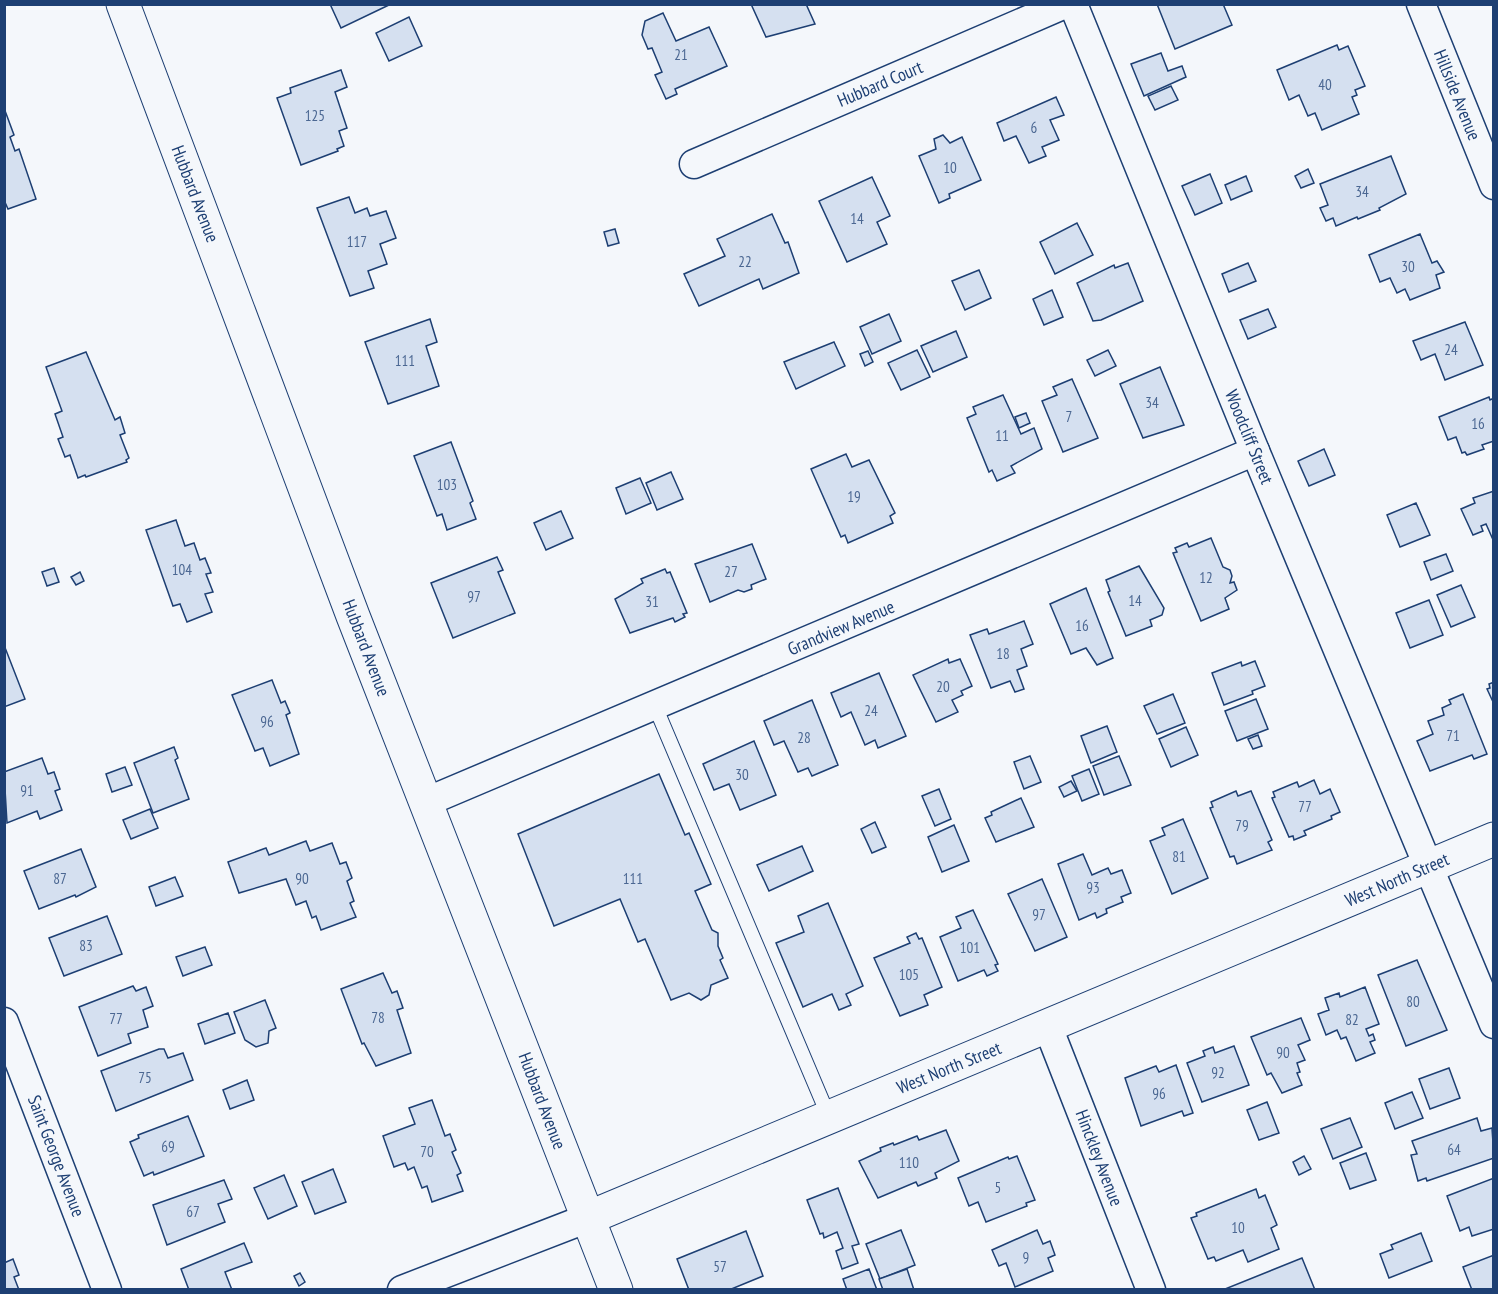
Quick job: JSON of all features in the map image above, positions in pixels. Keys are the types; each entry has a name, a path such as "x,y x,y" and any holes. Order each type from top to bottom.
{"street":[{"name":"Hubbard Avenue","path":"123,4 426,802 616,1290"},
{"name":"Hubbard Court","path":"694,164 1065,4"},
{"name":"Woodcliff Street","path":"1073,4 1255,451 1494,1024"},
{"name":"Hillside Avenue","path":"1421,4 1494,184"},
{"name":"Grandview Avenue","path":"426,802 1255,451"},
{"name":"West North Street","path":"402,1290 588,1218 1494,839"},
{"name":"Saint George Avenue","path":"4,1022 107,1290"},
{"name":"Hinckley Avenue","path":"1048,1027 1151,1290"}],"lane":[{"path":"655,706 829,1117"}],"building":[{"path":"330,4 391,4 341,28"},
{"path":"751,4 806,4 815,24 766,37"},
{"path":"1157,4 1223,4 1232,25 1175,49"},
{"path":"663,13 676,41 709,27 727,66 675,89 677,94 666,99 655,75 662,72 652,48 648,49 642,35 645,21"},
{"path":"409,17 422,46 389,61 376,33"},
{"path":"1337,45 1339,50 1348,46 1365,86 1355,90 1357,95 1352,97 1359,114 1322,130 1315,113 1308,116 1299,95 1289,100 1277,70"},
{"path":"1161,53 1168,71 1182,66 1186,77 1144,96 1131,64"},
{"path":"341,70 347,87 335,92 347,128 339,131 344,146 337,149 338,151 301,165 277,98 291,93 290,88"},
{"path":"1171,86 1178,100 1155,110 1148,96"},
{"path":"1056,97 1064,115 1050,120 1059,140 1042,147 1046,156 1029,163 1016,136 1004,141 997,123"},
{"path":"4,108 14,135 10,137 15,151 19,149 36,199 8,209 4,200"},
{"path":"943,135 950,143 962,137 981,180 949,194 950,198 939,203 919,156 936,149 934,139"},
{"path":"1391,156 1406,194 1379,208 1380,210 1358,219 1357,217 1336,226 1333,218 1326,221 1320,208 1328,205 1320,184"},
{"path":"1308,169 1314,183 1301,188 1295,176"},
{"path":"1210,174 1222,203 1195,215 1182,186"},
{"path":"1246,176 1252,191 1231,200 1225,185"},
{"path":"872,177 890,216 877,222 887,244 847,262 819,201"},
{"path":"349,197 355,213 367,208 370,216 386,211 396,238 380,244 387,264 368,271 374,288 350,296 317,208"},
{"path":"772,214 785,243 788,242 799,273 763,289 759,279 699,306 684,274 725,256 717,239"},
{"path":"1077,223 1093,255 1055,274 1040,242"},
{"path":"615,229 619,243 608,246 604,232"},
{"path":"1420,234 1432,263 1437,261 1444,272 1436,275 1440,288 1410,300 1405,289 1397,293 1390,278 1380,282 1369,255"},
{"path":"1128,263 1143,301 1101,320 1093,321 1077,283 1114,265 1115,268"},
{"path":"1248,263 1256,281 1229,292 1222,274"},
{"path":"979,270 991,298 965,310 952,281"},
{"path":"1052,290 1063,317 1044,325 1033,299"},
{"path":"1268,309 1276,327 1248,339 1240,320"},
{"path":"889,314 901,341 872,354 860,327"},
{"path":"430,319 437,342 426,346 439,386 388,404 365,342"},
{"path":"1465,322 1483,365 1445,380 1435,354 1421,360 1413,341"},
{"path":"956,331 967,357 933,372 921,346"},
{"path":"834,342 845,366 796,389 784,362"},
{"path":"917,350 930,377 901,390 888,363"},
{"path":"1108,350 1116,366 1095,376 1087,360"},
{"path":"868,351 873,362 865,366 860,354"},
{"path":"86,352 115,420 120,417 125,433 120,435 129,458 127,462 78,478 70,455 65,457 58,439 63,437 55,414 62,411 46,367"},
{"path":"1160,367 1184,425 1143,438 1120,384"},
{"path":"1072,379 1098,438 1063,452 1042,401 1057,395 1053,387"},
{"path":"1003,395 1021,434 1034,428 1042,449 1011,466 1015,473 997,481 992,470 989,472 967,418 976,414 973,407"},
{"path":"1489,397 1490,400 1494,398 1494,441 1482,445 1484,449 1467,455 1465,452 1462,453 1456,437 1448,440 1439,417"},
{"path":"1026,413 1030,423 1019,428 1015,417"},
{"path":"451,442 473,501 470,503 476,519 447,530 442,514 437,516 414,456"},
{"path":"1324,449 1335,475 1309,486 1298,461"},
{"path":"846,454 852,467 869,460 895,513 890,516 893,523 848,543 845,535 841,537 811,469"},
{"path":"671,472 683,499 657,510 646,483"},
{"path":"640,478 651,503 626,514 616,488"},
{"path":"1494,491 1494,542 1486,524 1481,526 1483,531 1473,535 1461,509 1475,503 1473,498"},
{"path":"1416,503 1430,535 1400,547 1387,515"},
{"path":"561,511 573,538 546,550 534,523"},
{"path":"176,520 185,546 194,543 200,560 205,558 211,573 206,574 213,592 205,594 212,612 187,622 180,604 173,606 146,530"},
{"path":"1211,538 1223,567 1230,570 1232,576 1230,583 1234,582 1237,590 1225,598 1229,609 1201,621 1173,553 1177,552 1175,548 1187,543 1189,547"},
{"path":"752,544 766,579 751,585 752,589 744,592 738,590 710,602 695,564"},
{"path":"1446,554 1453,571 1431,580 1424,562"},
{"path":"497,557 503,570 498,572 515,613 453,638 431,583"},
{"path":"1139,566 1164,608 1162,615 1150,620 1152,626 1126,636 1108,592 1110,591 1106,580"},
{"path":"54,568 59,582 47,586 42,572"},
{"path":"665,569 667,573 670,572 687,613 683,614 685,617 675,622 673,618 630,633 615,599 643,583 641,579"},
{"path":"80,572 84,581 76,585 71,577"},
{"path":"1461,585 1475,617 1451,627 1437,595"},
{"path":"1086,588 1113,658 1097,665 1086,648 1071,654 1050,604"},
{"path":"1429,600 1443,635 1410,648 1396,613"},
{"path":"1024,621 1033,644 1021,649 1027,666 1017,670 1024,689 1015,692 1010,681 991,688 970,635 987,629 989,634"},
{"path":"4,645 25,699 4,707"},
{"path":"948,659 949,663 960,659 972,686 961,691 963,695 952,700 958,712 936,722 913,675"},
{"path":"1255,661 1265,686 1252,691 1253,694 1224,705 1212,673 1241,662 1242,666"},
{"path":"879,673 906,736 878,748 875,740 865,745 851,712 841,717 831,693"},
{"path":"272,680 281,703 285,701 290,713 286,715 299,754 270,766 263,748 255,751 232,695"},
{"path":"1494,682 1494,704 1487,689 1490,688 1489,684"},
{"path":"1173,694 1185,723 1157,734 1144,706"},
{"path":"1463,694 1487,754 1474,759 1472,755 1430,771 1417,741 1433,734 1428,721 1444,715 1442,708 1451,704 1449,700"},
{"path":"1256,699 1268,729 1237,741 1225,711"},
{"path":"812,700 838,765 812,776 808,768 798,772 784,741 774,745 764,721"},
{"path":"1107,726 1117,752 1091,763 1081,736"},
{"path":"1186,727 1198,755 1171,767 1159,739"},
{"path":"1258,735 1262,746 1253,749 1248,739"},
{"path":"754,741 776,795 740,810 729,784 714,790 703,764"},
{"path":"174,747 178,758 175,760 189,799 153,813 134,763"},
{"path":"1030,756 1041,782 1024,789 1014,762"},
{"path":"1119,756 1131,785 1104,795 1093,766"},
{"path":"42,758 48,774 54,772 60,789 55,791 62,810 40,819 37,811 7,823 4,772"},
{"path":"125,767 132,785 112,792 106,774"},
{"path":"1089,769 1099,794 1082,801 1072,776"},
{"path":"659,774 685,835 689,833 711,884 695,891 712,930 718,933 718,946 723,958 720,960 728,978 711,985 709,995 701,1000 689,993 671,1000 645,939 638,942 620,899 554,926 518,834"},
{"path":"1314,780 1320,794 1330,789 1340,812 1331,816 1332,819 1304,831 1306,835 1294,840 1293,836 1289,837 1272,798 1275,797 1273,792 1297,782 1299,787"},
{"path":"1071,781 1077,791 1064,797 1059,787"},
{"path":"939,789 951,819 935,826 922,796"},
{"path":"1236,791 1238,796 1251,791 1272,840 1268,842 1272,850 1237,864 1234,856 1230,857 1210,808 1213,807 1211,802"},
{"path":"1021,798 1034,827 996,842 985,818 992,815 991,812"},
{"path":"150,809 158,828 131,839 123,820"},
{"path":"1183,819 1208,878 1172,894 1150,841 1165,835 1162,828"},
{"path":"875,822 886,847 872,853 861,829"},
{"path":"954,825 969,861 942,872 928,837"},
{"path":"306,841 310,851 332,843 340,864 346,862 352,878 347,881 354,901 350,903 356,917 321,930 316,916 312,918 306,901 296,905 286,879 239,893 228,862 266,848 269,855"},
{"path":"802,846 813,871 769,891 757,865"},
{"path":"81,849 96,887 76,897 75,895 39,909 24,871"},
{"path":"1083,854 1092,875 1108,868 1111,874 1122,870 1131,893 1121,897 1123,902 1106,909 1107,913 1097,918 1095,913 1079,920 1058,864"},
{"path":"175,877 183,896 156,906 149,887"},
{"path":"1042,879 1067,937 1035,951 1008,894"},
{"path":"828,903 863,986 846,994 851,1005 839,1010 832,994 803,1007 776,943 804,932 798,916"},
{"path":"973,910 998,964 995,965 998,971 987,976 984,970 958,981 940,937 961,928 956,917"},
{"path":"107,916 122,954 64,976 49,938"},
{"path":"916,933 919,939 922,938 942,987 924,995 928,1005 900,1016 874,958 910,943 907,937"},
{"path":"205,947 212,965 183,976 176,957"},
{"path":"1417,960 1447,1030 1406,1046 1378,975"},
{"path":"383,973 392,993 397,991 403,1008 397,1010 411,1053 376,1066 364,1043 362,1044 341,989"},
{"path":"133,986 136,991 146,987 153,1006 143,1010 148,1027 128,1034 131,1043 98,1056 79,1007"},
{"path":"1365,987 1379,1024 1366,1029 1369,1036 1373,1034 1375,1040 1370,1042 1375,1053 1356,1061 1346,1037 1341,1039 1337,1030 1326,1035 1318,1014 1329,1010 1325,998 1339,993 1340,997"},
{"path":"265,1000 276,1028 269,1031 268,1043 256,1047 245,1040 234,1012"},
{"path":"228,1013 235,1033 205,1044 198,1024"},
{"path":"1301,1018 1310,1040 1298,1045 1305,1060 1297,1063 1300,1072 1297,1073 1302,1085 1282,1093 1271,1073 1267,1075 1251,1037"},
{"path":"1234,1046 1249,1085 1202,1102 1187,1063 1205,1056 1203,1051 1213,1047 1215,1053"},
{"path":"164,1049 168,1058 183,1053 193,1080 116,1111 101,1071"},
{"path":"1176,1065 1193,1113 1184,1116 1182,1111 1141,1126 1125,1078 1156,1066 1159,1072"},
{"path":"1449,1068 1460,1098 1430,1109 1419,1079"},
{"path":"247,1080 254,1100 230,1109 223,1090"},
{"path":"1412,1092 1423,1118 1395,1129 1385,1103"},
{"path":"432,1100 445,1136 450,1134 456,1150 452,1152 461,1173 457,1175 463,1191 432,1202 427,1186 422,1188 414,1167 408,1170 405,1163 394,1167 383,1136 415,1124 409,1108"},
{"path":"1267,1102 1279,1133 1259,1140 1247,1110"},
{"path":"188,1116 204,1156 154,1175 153,1172 144,1176 130,1142 139,1138 138,1135"},
{"path":"1350,1118 1362,1147 1333,1159 1321,1129"},
{"path":"1477,1118 1481,1131 1492,1128 1494,1158 1427,1181 1426,1178 1418,1181 1411,1155 1417,1154 1412,1141"},
{"path":"946,1130 959,1161 935,1173 937,1178 918,1186 916,1182 878,1198 859,1161 893,1143 894,1145 917,1136 919,1140"},
{"path":"1366,1153 1376,1180 1350,1189 1340,1163"},
{"path":"1017,1156 1035,1200 1026,1203 1027,1206 986,1222 978,1202 969,1206 958,1178 1008,1157 1009,1159"},
{"path":"1304,1156 1311,1169 1299,1175 1293,1162"},
{"path":"333,1169 346,1202 315,1214 302,1182"},
{"path":"284,1175 297,1206 268,1219 254,1188"},
{"path":"1494,1178 1494,1229 1472,1236 1469,1227 1460,1231 1447,1196"},
{"path":"224,1180 232,1199 218,1204 225,1222 167,1245 153,1205"},
{"path":"838,1188 859,1244 852,1246 858,1263 842,1269 836,1251 843,1248 837,1232 824,1238 823,1233 820,1234 807,1200"},
{"path":"1256,1189 1259,1198 1265,1195 1277,1225 1271,1228 1279,1249 1248,1262 1243,1250 1216,1261 1214,1257 1208,1259 1191,1218 1197,1216 1196,1213"},
{"path":"901,1230 915,1265 880,1279 866,1244"},
{"path":"1037,1230 1043,1244 1050,1241 1055,1255 1048,1258 1053,1271 1015,1287 1006,1263 999,1266 992,1250"},
{"path":"746,1231 763,1276 729,1290 689,1290 677,1259"},
{"path":"1421,1233 1432,1261 1389,1278 1380,1254 1393,1249 1391,1245"},
{"path":"244,1243 252,1262 225,1272 232,1290 189,1290 181,1269"},
{"path":"1494,1255 1494,1290 1472,1290 1463,1267"},
{"path":"1302,1258 1315,1290 1225,1289"},
{"path":"13,1259 19,1275 14,1277 19,1290 4,1290 4,1263"},
{"path":"869,1269 877,1290 847,1290 843,1279"},
{"path":"907,1269 914,1290 883,1290 879,1279"},
{"path":"300,1273 305,1282 299,1286 294,1276"}]}
